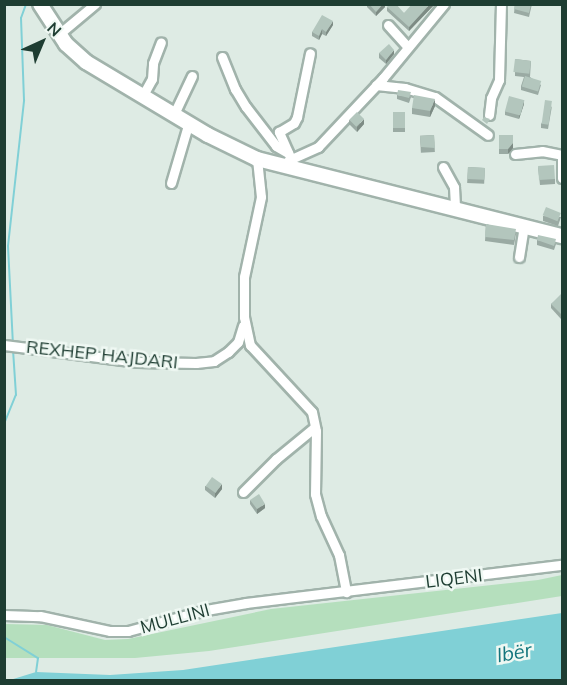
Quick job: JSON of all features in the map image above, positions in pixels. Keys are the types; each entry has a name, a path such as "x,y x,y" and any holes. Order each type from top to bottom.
{"main road":[{"path":"40,4 73,52 86,62 208,135 257,159 287,160 562,236"}],"street":[{"path":"59,34 95,4"},
{"path":"287,160 318,147 376,85 444,4"},
{"path":"489,115 491,98 499,80 501,4"},
{"path":"388,25 408,46"},
{"path":"143,95 152,79 153,63 161,42"},
{"path":"287,160 279,132 294,123 297,117 310,53"},
{"path":"222,57 230,79 246,107 287,160"},
{"path":"174,114 192,76"},
{"path":"376,85 405,88 435,98 488,135"},
{"path":"171,183 189,122"},
{"path":"515,154 542,151 562,155 560,171 562,178"},
{"name":"REXHEP HAJDARI","path":"4,345 138,362 214,361 228,352 242,334 244,277 261,197 257,159"},
{"path":"443,167 454,187 455,208"},
{"path":"519,256 524,226"},
{"name":"REXHEP HAJDARI","path":"244,317 250,345 312,412 315,427 315,494 321,516 339,555 346,592"},
{"path":"243,492 276,459 315,427"},
{"name":"LIQENI","path":"346,592 562,565"},
{"name":"MULLINI","path":"4,615 40,616 110,631 128,631 230,606 346,592"}],"green space":[{"path":"562,575 562,596 209,651 135,658 5,658 5,624 47,625 105,640 128,639 271,609 538,580"}],"water":[{"name":"Ibër","path":"562,613 562,680 10,680 36,672 110,675 183,670"}],"building":[{"path":"369,4 383,4 376,12"},
{"path":"389,4 396,4 404,13 412,4 430,4 409,27 387,7"},
{"path":"515,4 531,4 529,13 514,9"},
{"path":"322,15 333,21 326,32 322,29 319,36 312,32"},
{"path":"389,44 394,50 386,60 379,53"},
{"path":"515,59 531,61 529,74 513,72"},
{"path":"525,76 541,81 538,91 522,87"},
{"path":"398,90 411,92 409,98 397,95"},
{"path":"414,95 435,99 430,111 412,108"},
{"path":"509,96 524,100 520,116 505,111"},
{"path":"545,100 552,101 549,125 542,124"},
{"path":"357,112 364,119 356,127 349,120"},
{"path":"393,112 405,112 405,128 393,128"},
{"path":"484,117 490,119 487,124 482,120"},
{"path":"434,135 435,148 421,147 420,136"},
{"path":"499,135 513,135 513,143 508,149 499,149"},
{"path":"554,165 555,179 539,180 538,166"},
{"path":"468,167 485,168 484,180 467,179"},
{"path":"546,207 561,213 557,221 543,215"},
{"path":"486,224 516,229 514,240 485,237"},
{"path":"538,235 556,239 554,246 537,240"},
{"path":"561,294 562,313 561,314 551,304"},
{"path":"212,477 222,484 216,493 206,486"},
{"path":"259,494 265,504 257,509 250,500"}],"waterway":[{"path":"13,345 8,246 24,100 21,18 26,4"},
{"path":"4,424 16,395 13,350"},
{"path":"4,637 38,658 36,672"}]}
